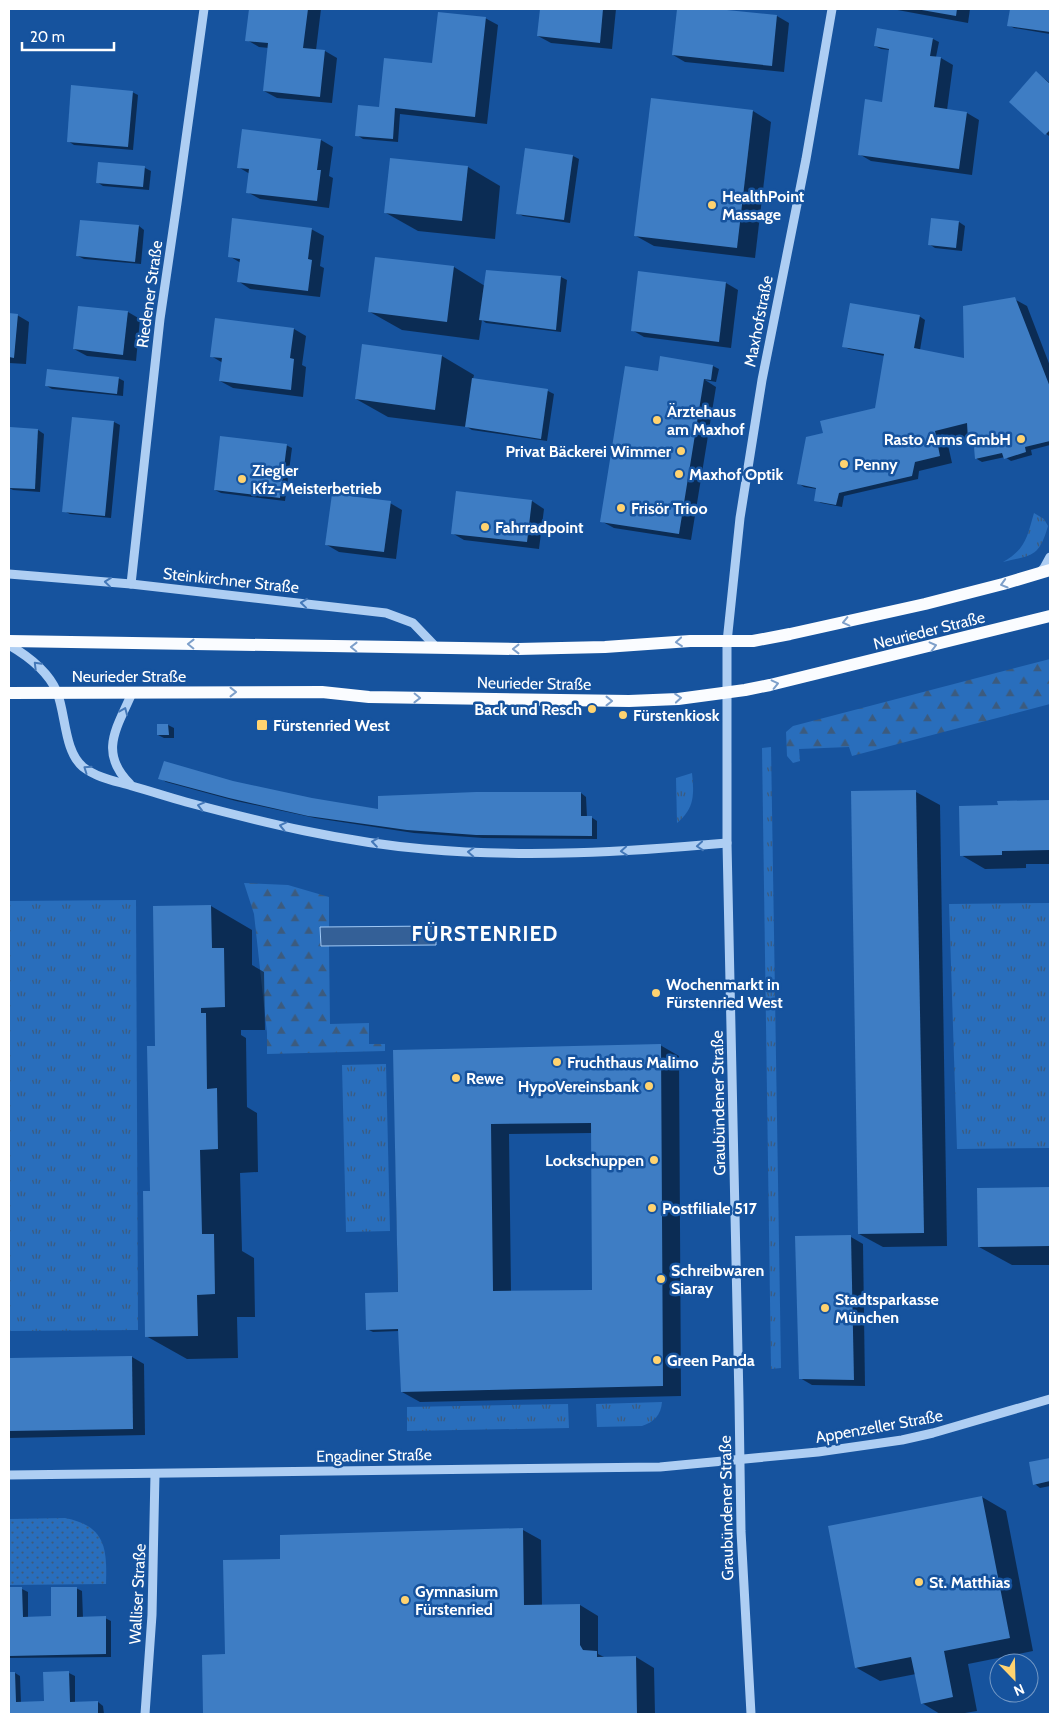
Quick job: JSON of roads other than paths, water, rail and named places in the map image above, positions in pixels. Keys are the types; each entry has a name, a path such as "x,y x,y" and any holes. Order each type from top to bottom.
{"main road":[{"name":"Neurieder Straße","path":"9,643 578,648 690,641 753,641 986,589 1044,571"},
{"name":"Neurieder Straße","path":"9,693 322,692 369,697 630,701 678,699 770,685 850,667 1050,616"}],"street":[{"name":"Riedener Straße","path":"131,584 160,319 178,203 204,9"},
{"name":"Maxhofstraße","path":"727,642 740,518 762,380 784,260 806,159 832,9"},
{"path":"1044,571 1050,557"},
{"name":"Steinkirchner Straße","path":"9,574 131,584 386,613 413,623 437,648"},
{"name":"Graubündener Straße","path":"727,642 727,843 741,1547 751,1714"},
{"path":"9,643 35,662 57,693 71,749 75,759 83,768 96,775 161,795 325,836 423,849 495,853 574,853 727,843"},
{"path":"132,692 114,738 112,750 118,771 132,786"},
{"name":"Appenzeller Straße","path":"740,1460 852,1448 902,1440 933,1433 1050,1399"},
{"name":"Engadiner Straße","path":"9,1475 650,1467 740,1460"},
{"name":"Walliser Straße","path":"145,1714 156,1522 155,1474"}],"place":[{"name":"HealthPoint Massage","path":"712,205"},
{"name":"Ärztehaus am Maxhof","path":"657,420"},
{"name":"Rasto Arms GmbH","path":"1021,439"},
{"name":"Privat Bäckerei Wimmer","path":"681,451"},
{"name":"Penny","path":"844,464"},
{"name":"Maxhof Optik","path":"679,474"},
{"name":"Ziegler Kfz-Meisterbetrieb","path":"242,479"},
{"name":"Frisör Trioo","path":"621,508"},
{"name":"Fahrradpoint","path":"485,527"},
{"name":"Back und Resch","path":"592,709"},
{"name":"Fürstenkiosk","path":"623,715"},
{"name":"Fürstenried West","path":"262,725"},
{"name":"Wochenmarkt in Fürstenried West","path":"656,993"},
{"name":"Fruchthaus Malimo","path":"557,1062"},
{"name":"Rewe","path":"456,1078"},
{"name":"HypoVereinsbank","path":"649,1086"},
{"name":"Lockschuppen","path":"654,1160"},
{"name":"Postfiliale 517","path":"652,1208"},
{"name":"Schreibwaren Siaray","path":"661,1279"},
{"name":"Stadtsparkasse München","path":"825,1308"},
{"name":"Green Panda","path":"657,1360"},
{"name":"St. Matthias","path":"919,1582"},
{"name":"Gymnasium Fürstenried","path":"405,1600"}],"district":[{"name":"FÜRSTENRIED","path":"485,934"}]}
